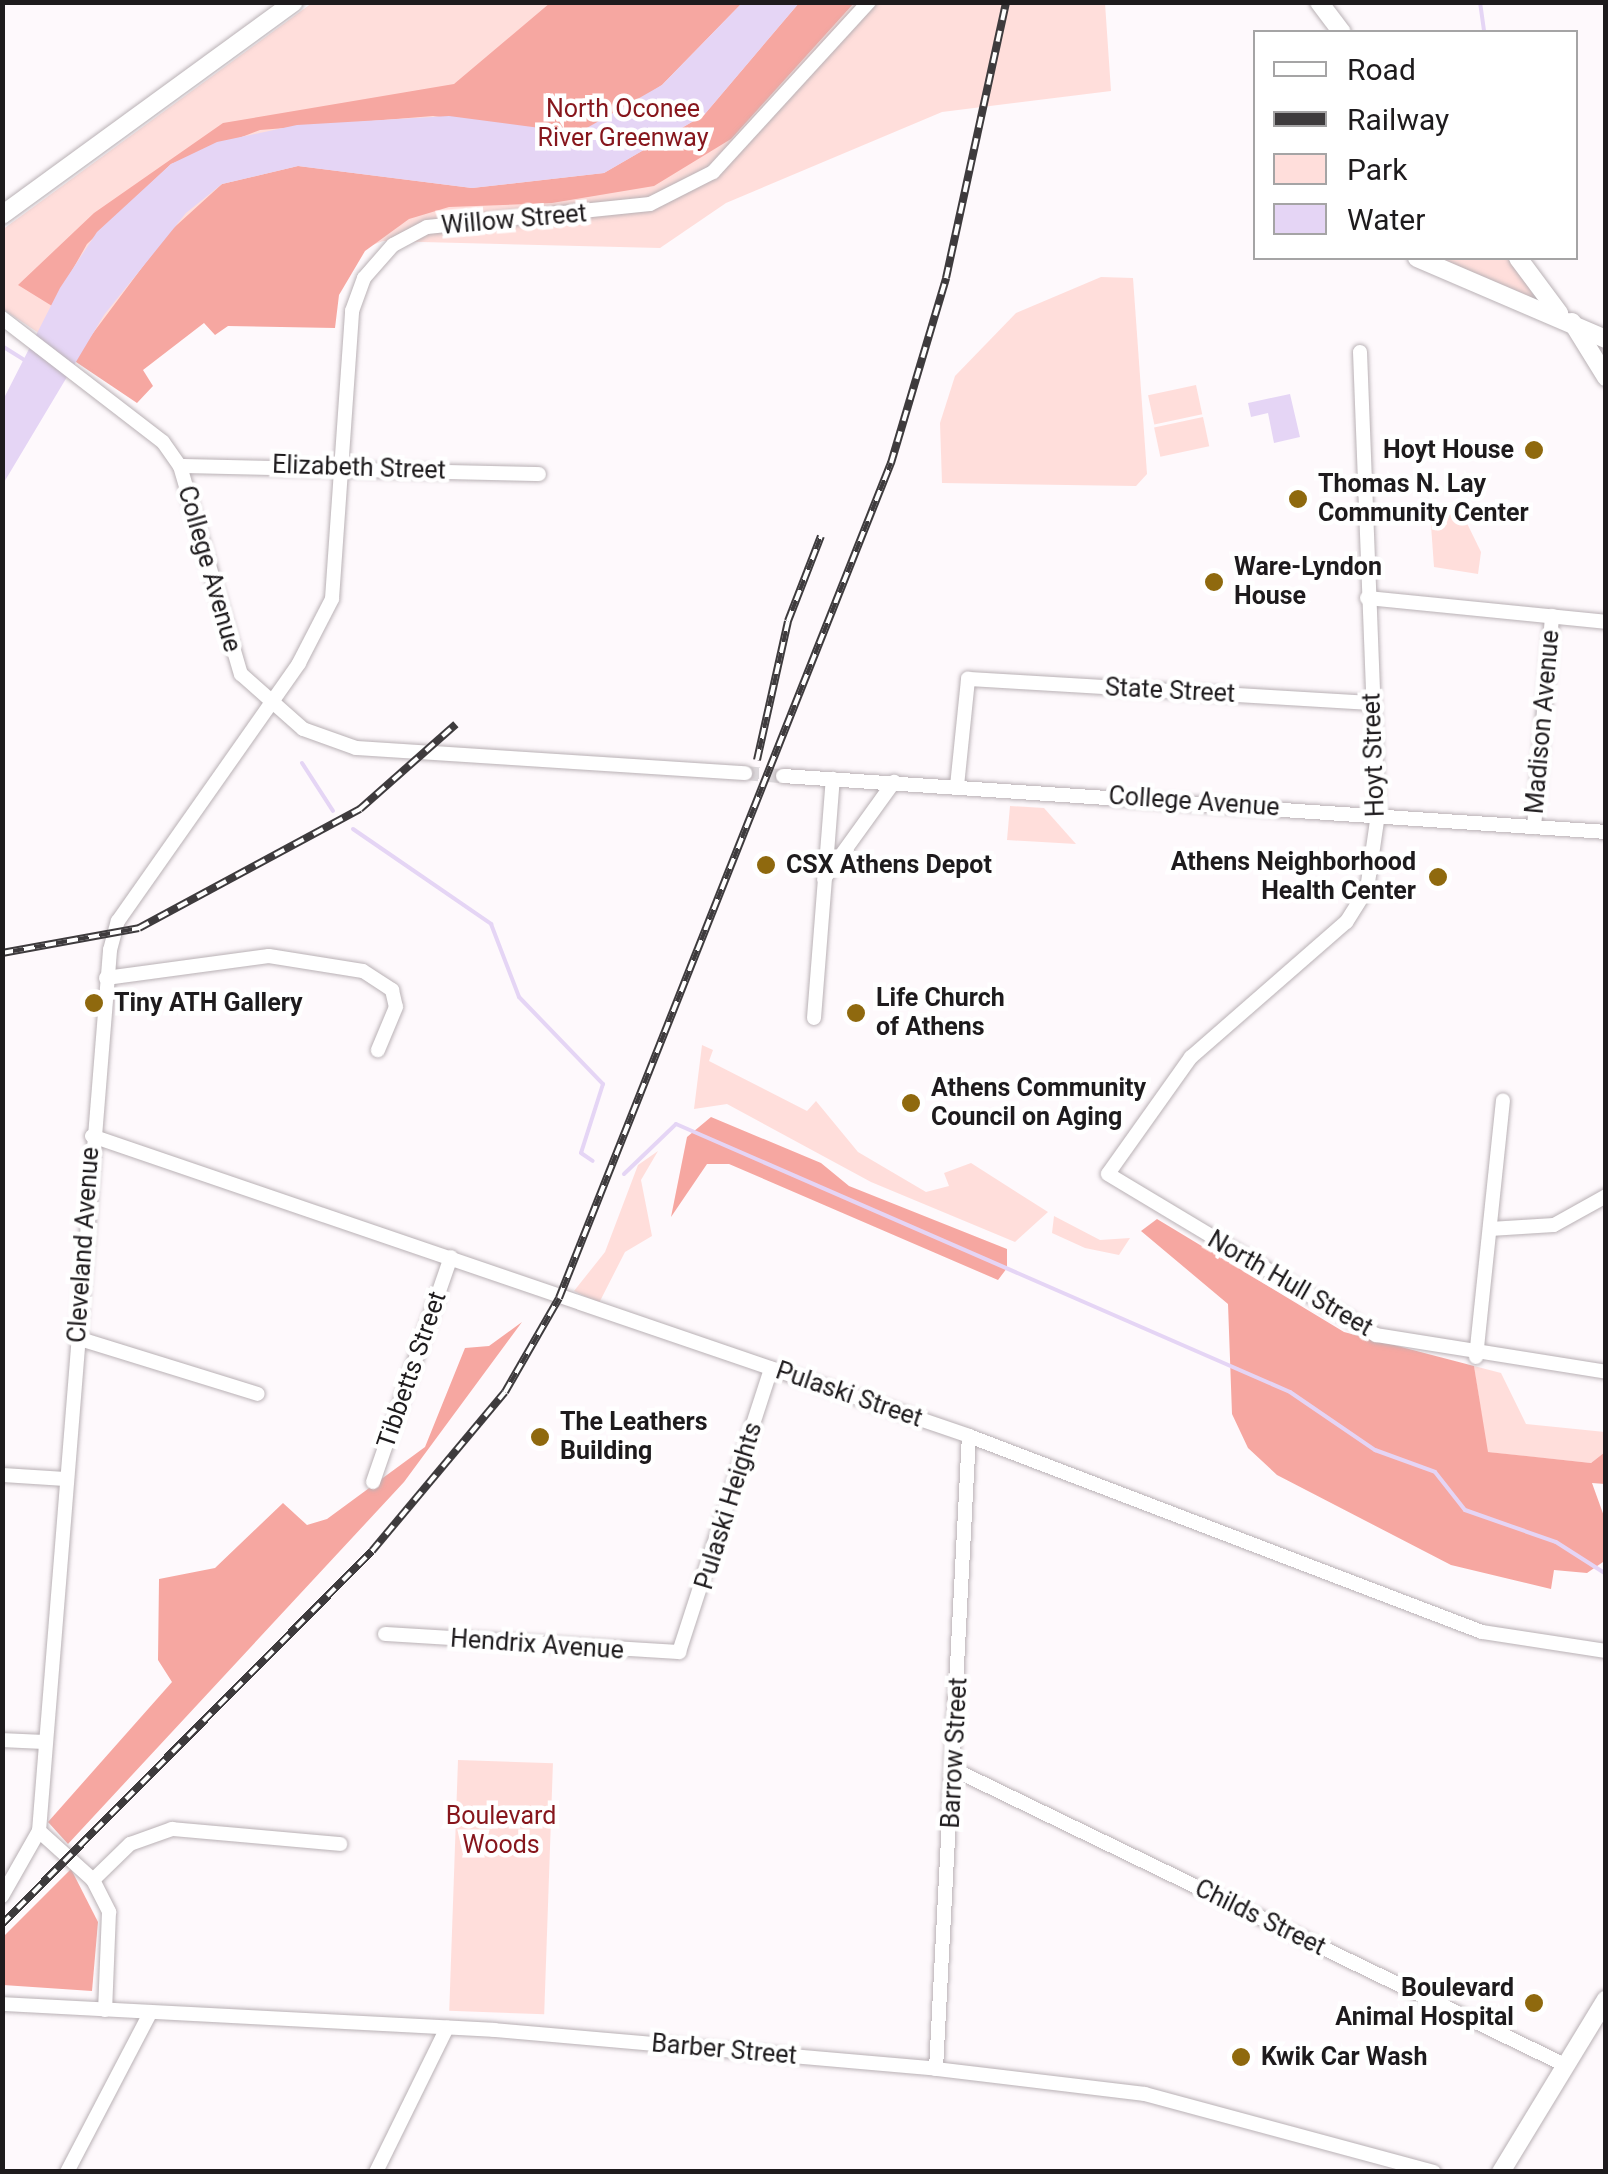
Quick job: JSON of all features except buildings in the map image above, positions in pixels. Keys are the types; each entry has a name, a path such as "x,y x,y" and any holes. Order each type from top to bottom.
{"main road":[{"path":"2,215 294,2"},
{"path":"1316,2 1329,30"},
{"path":"1316,2 1340,30"},
{"path":"1422,260 1565,317 1606,338"},
{"path":"1520,260 1606,377"},
{"path":"1500,2172 1606,1999"}],"street":[{"name":"Willow Street","path":"268,706 332,599 352,311 364,278 393,245 428,227 571,216 666,196 713,172 752,136 870,2"},
{"name":"College Avenue","path":"2,318 97,386 180,466 227,640 268,706"},
{"name":"Hoyt Street","path":"1108,1174 1191,1057 1356,908 1372,872 1378,814 1360,352"},
{"name":"Elizabeth Street","path":"180,466 539,474"},
{"path":"1368,598 1606,622"},
{"name":"Madison Avenue","path":"1534,827 1552,616"},
{"name":"State Street","path":"958,786 968,679 1372,703"},
{"path":"268,706 356,748 745,773"},
{"name":"Cleveland Avenue","path":"2,1896 39,1831 92,1136 106,978 118,921 268,706"},
{"name":"College Avenue","path":"783,776 1606,832"},
{"path":"814,1018 833,779"},
{"path":"822,882 894,782"},
{"path":"106,978 270,956 364,971 392,990 396,1006 378,1050"},
{"path":"1476,1356 1504,1100"},
{"name":"Pulaski Street","path":"92,1136 968,1436 1482,1632 1606,1651"},
{"name":"North Hull Street","path":"1108,1174 1353,1326 1476,1356 1606,1372"},
{"path":"1490,1229 1554,1225 1606,1196"},
{"name":"Tibbetts Street","path":"374,1482 451,1257"},
{"path":"77,1338 258,1394"},
{"name":"Pulaski Heights","path":"686,1643 771,1369"},
{"name":"Barrow Street","path":"936,2069 955,1770 968,1436"},
{"path":"2,1474 66,1479"},
{"name":"Hendrix Avenue","path":"385,1634 668,1653 686,1643"},
{"path":"2,1740 43,1742"},
{"name":"Childs Street","path":"955,1770 1565,2066"},
{"path":"93,1880 130,1844 172,1829 340,1844"},
{"path":"39,1831 93,1880 109,1912 105,2010"},
{"name":"Barber Street","path":"2,2004 148,2015 448,2028 936,2069 1145,2094 1434,2172"},
{"path":"66,2172 148,2015"},
{"path":"376,2172 448,2028"}],"green space":[{"name":"North Oconee River Greenway","path":"312,3 1105,3 1111,91 942,112 726,203 660,248 383,241 205,310 120,388 3,309 2,230"},
{"path":"1442,260 1513,260 1536,300"},
{"path":"1101,277 1133,278 1147,474 1136,486 942,483 940,423 955,376 1016,313"},
{"path":"1196,385 1202,414 1154,425 1148,395"},
{"path":"1203,417 1209,446 1160,457 1154,427"},
{"path":"1460,509 1481,552 1478,574 1434,567 1431,525"},
{"path":"1010,806 1044,808 1076,844 1007,840"},
{"path":"702,1045 713,1050 709,1061 807,1111 816,1101 858,1152 926,1192 949,1186 944,1173 971,1163 1048,1212 1015,1242 871,1182 727,1104 694,1109"},
{"path":"658,1151 641,1180 652,1236 625,1252 599,1303 574,1291 605,1252 638,1165"},
{"path":"1054,1216 1100,1240 1130,1238 1119,1255 1085,1248 1052,1233"},
{"path":"1474,1366 1501,1373 1526,1424 1605,1432 1605,1452 1591,1463 1487,1452"},
{"name":"Boulevard Woods","path":"458,1760 553,1763 544,2014 449,2011"}],"shaded area":[{"path":"550,3 742,3 662,85 597,127 558,134 433,116 260,130 171,164 87,244 52,306 18,285 94,213 223,123 454,84"},
{"path":"799,3 854,3 731,139 654,186 552,203 449,207 409,219 365,251 339,295 335,328 228,326 215,335 204,323 143,370 153,386 137,403 73,360 167,234 222,184 298,166 472,188 604,173 704,115"},
{"path":"711,1117 821,1163 849,1186 1007,1249 1007,1268 998,1280 729,1164 707,1164 671,1217 687,1137"},
{"path":"1157,1219 1344,1332 1474,1366 1488,1452 1591,1463 1605,1452 1605,1484 1592,1483 1605,1519 1603,1562 1587,1573 1554,1570 1551,1589 1451,1565 1277,1475 1248,1448 1232,1414 1228,1304 1141,1231"},
{"path":"522,1322 404,1482 68,1844 48,1822 172,1682 158,1660 159,1579 215,1568 283,1503 307,1525 327,1519 425,1447 465,1348 489,1346"},
{"path":"71,1869 98,1922 92,1991 3,1985 3,1937"}],"water":[{"path":"742,3 799,3 704,115 604,173 472,188 298,166 222,184 186,213 104,315 3,484 3,400 60,288 97,232 171,164 217,142 297,125 449,116 578,133 662,85"},
{"path":"1290,394 1300,437 1274,443 1268,413 1251,417 1248,403"}],"waterway":[{"path":"1480,2 1484,30"},
{"path":"2,346 28,362"},
{"path":"302,763 333,811"},
{"path":"353,829 491,924 519,997 603,1084 581,1153 593,1161"},
{"path":"624,1174 676,1124 1290,1392 1375,1450 1435,1472 1465,1510 1556,1542 1606,1574"}],"tunnel":[{"path":"745,773 783,776"}],"railway":[{"path":"2,1924 372,1551 505,1392 559,1298 891,463 946,278 1006,2"},
{"path":"757,760 788,621 821,536"},
{"path":"2,953 139,928 360,809 456,724"}],"place":[{"name":"Hoyt House","path":"1534,450"},
{"name":"Thomas N. Lay Community Center","path":"1298,499"},
{"name":"Ware-Lyndon House","path":"1214,582"},
{"name":"CSX Athens Depot","path":"766,865"},
{"name":"Athens Neighborhood Health Center","path":"1438,877"},
{"name":"Tiny ATH Gallery","path":"94,1003"},
{"name":"Life Church of Athens","path":"856,1013"},
{"name":"Athens Community Council on Aging","path":"911,1103"},
{"name":"The Leathers Building","path":"540,1437"},
{"name":"Boulevard Animal Hospital","path":"1534,2003"},
{"name":"Kwik Car Wash","path":"1241,2057"}]}
